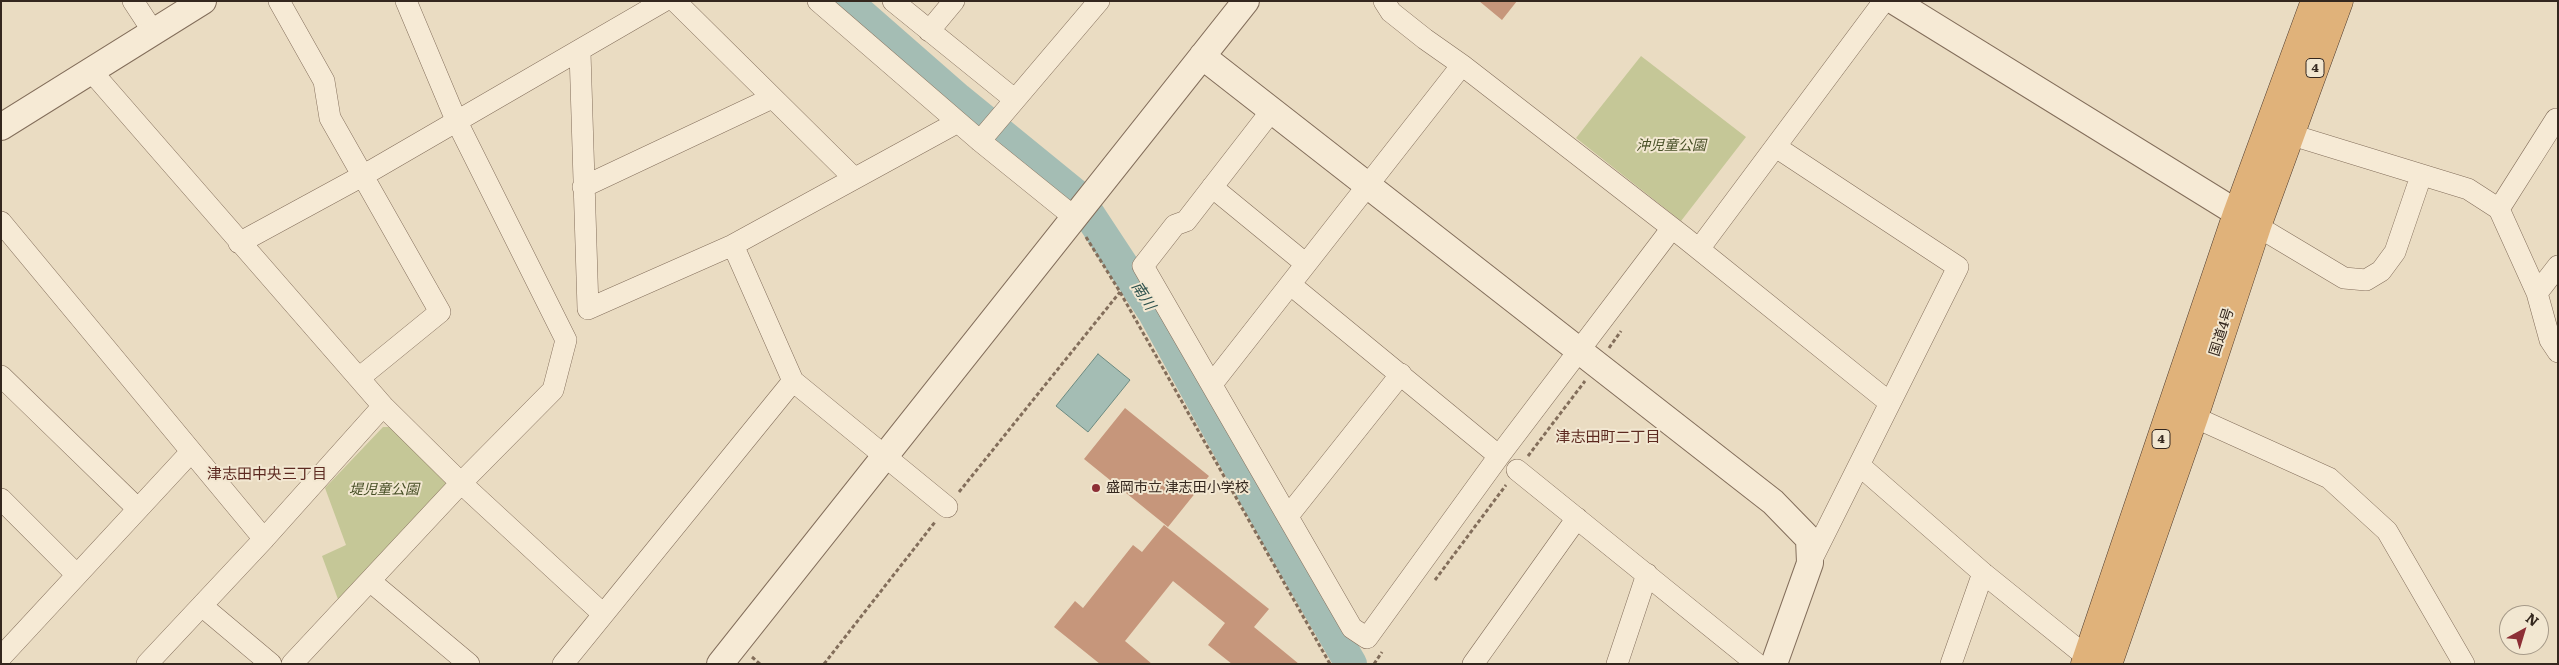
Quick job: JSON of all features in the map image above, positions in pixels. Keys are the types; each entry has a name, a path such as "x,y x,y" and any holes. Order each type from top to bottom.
{"highway":[{"name":"国道4号","path":"2093,661 2247,220 2315,1"},
{"name":"国道4号","path":"2093,661 2194,417 2247,220 2292,135 2339,1"}],"street":[{"path":"133,1 154,32"},
{"path":"1,126 92,72 203,1"},
{"path":"279,1 324,81 330,118 440,312 359,378"},
{"path":"292,664 462,483 553,390 566,340 456,120 406,1"},
{"path":"240,243 580,52 664,1"},
{"path":"675,1 854,178"},
{"path":"818,1 980,141 1074,217"},
{"path":"893,1 1014,99"},
{"path":"930,31 954,1"},
{"path":"980,141 1099,1"},
{"path":"720,664 1246,1"},
{"path":"1384,1 1391,12 1699,249 1890,403"},
{"path":"1699,249 1884,1"},
{"path":"1894,1 2344,278 2366,280 2381,271 2395,252 2422,176"},
{"path":"580,52 588,309 733,245 958,122"},
{"path":"1202,56 1587,359 1773,502 1810,539 1810,563"},
{"path":"1212,384 1462,65"},
{"path":"92,72 383,406 462,483 603,614"},
{"path":"583,188 772,98"},
{"path":"1272,110 1186,221 1175,225 1143,266 1352,628 1367,638 1499,456 1587,359 1672,228"},
{"path":"2499,209 2556,120"},
{"path":"2292,135 2468,189 2499,209 2537,294 2550,340 2558,352"},
{"path":"1774,664 1810,563 1958,267 1776,147"},
{"path":"1212,187 1306,264"},
{"path":"1,222 190,453 264,540"},
{"path":"733,245 793,380 947,507"},
{"path":"2537,294 2558,266"},
{"path":"1291,285 1499,456"},
{"path":"1288,516 1401,374"},
{"path":"1,376 138,509"},
{"path":"563,664 793,380"},
{"path":"147,664 264,540 383,406"},
{"path":"2194,417 2329,478 2387,531 2464,664"},
{"path":"1,657 190,453"},
{"path":"1858,465 1983,573 2093,661"},
{"path":"1517,470 1757,664"},
{"path":"1,499 77,575"},
{"path":"1473,664 1577,518"},
{"path":"1951,664 1983,573"},
{"path":"1616,664 1647,574"},
{"path":"370,581 469,664"},
{"path":"202,606 271,664"}],"path":[{"path":"1074,217 1120,292 1330,664"},
{"path":"824,664 947,507 1120,292"},
{"path":"1431,586 1517,470 1587,359"},
{"path":"1374,664 1385,648"}],"green space":[{"name":"沖児童公園","path":"1641,56 1746,137 1681,221 1576,138"},
{"name":"堤児童公園","path":"383,427 389,427 447,481 447,488 339,602 322,556 346,545 325,488"}],"water":[{"path":"1098,354 1130,380 1088,432 1056,406"}],"building":[{"path":"1479,1 1517,1 1502,20"},
{"path":"1125,408 1209,476 1168,527 1084,459"},
{"path":"1164,525 1269,609 1254,627 1299,664 1232,664 1208,645 1225,623 1173,581 1125,641 1152,664 1100,664 1054,627 1075,601 1083,608 1133,545 1142,552"}],"waterway":[{"name":"南川","path":"846,1 958,99 1077,196 1154,313 1279,540 1351,664"}],"place":[{"name":"盛岡市立 津志田小学校","path":"1096,488"}],"district":[{"name":"津志田町二丁目","path":"1608,438"},
{"name":"津志田中央三丁目","path":"267,475"}]}
